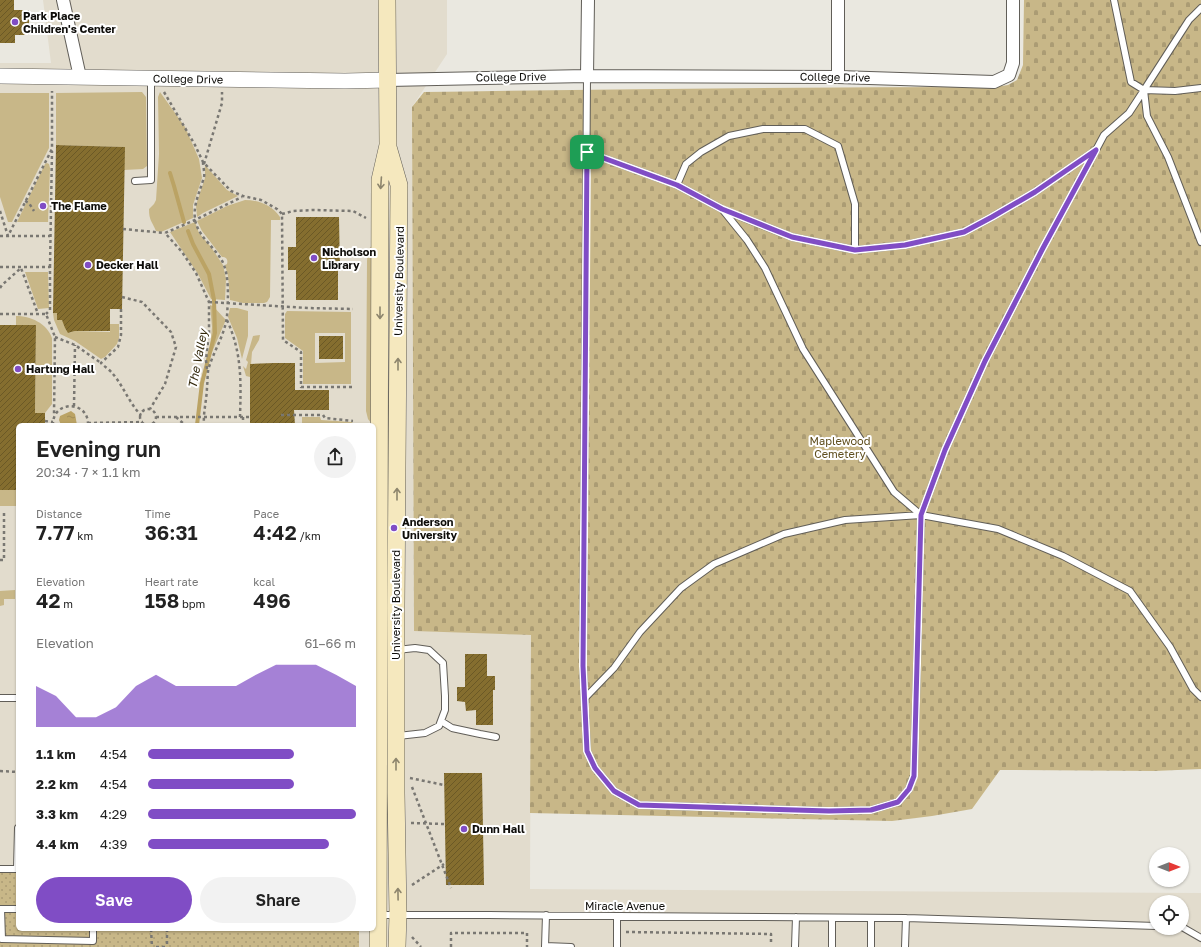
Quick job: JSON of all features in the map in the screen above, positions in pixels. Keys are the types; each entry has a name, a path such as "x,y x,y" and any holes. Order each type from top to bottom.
{"main road":[{"name":"University Boulevard","path":"386,0 388,145 380,180 377,631 388,650 396,736 397,947"},
{"name":"University Boulevard","path":"378,947 379,915 377,788 388,650 399,231 399,185 388,145"}],"street":[{"path":"64,0 80,77"},
{"path":"587,76 588,0"},
{"path":"838,0 838,77"},
{"name":"College Drive","path":"0,76 80,77 157,83 587,76 838,77 994,82 1009,74 1013,63 1013,0"},
{"path":"380,231 399,231"}],"lane":[{"path":"1114,0 1131,82 1144,90 1175,91 1201,88"},
{"path":"587,76 583,666 587,751 595,768 614,791 639,805 829,811 871,810 898,802 909,789 914,776 921,515 945,450 985,361 1104,134 1129,113 1189,20 1201,8"},
{"path":"135,181 151,180 157,83"},
{"path":"1144,90 1147,116 1168,157 1201,242"},
{"path":"677,185 686,164 700,152 729,136 763,129 805,129 838,146 855,204 855,250"},
{"path":"587,152 677,185 722,209 792,237 855,250 905,245 964,232 1035,192 1096,150"},
{"path":"722,209 747,240 765,268 803,349 894,492 921,515"},
{"path":"585,698 614,668 640,632 681,588 714,564 784,534 845,520 921,515 998,528 1063,556 1130,591 1170,647 1193,689 1201,697"},
{"path":"388,650 415,648 429,650 443,663 446,696 445,710 439,726 425,733 396,736"},
{"path":"0,698 16,698"},
{"path":"441,721 452,728 496,737"},
{"path":"0,869 16,869"},
{"path":"16,909 1,909 2,939 93,941 93,931"},
{"name":"Miracle Avenue","path":"379,915 906,918 1149,926"},
{"path":"546,915 545,947 570,947"},
{"path":"617,916 617,947"},
{"path":"795,947 796,917"},
{"path":"832,918 832,947"},
{"path":"871,918 871,947"},
{"path":"905,947 906,918"},
{"path":"1189,931 1201,938"}],"path":[{"path":"157,83 195,145 204,163 231,191 243,196 261,200 277,209 282,214 283,340 301,352 301,387 353,387"},
{"path":"0,314 46,314 50,310 52,91"},
{"path":"208,369 224,328 228,285 226,270 222,260 200,233 195,220 195,205 204,176 204,163 222,103 222,91"},
{"path":"8,236 52,149"},
{"path":"123,229 165,233 243,196"},
{"path":"25,201 29,203 34,211"},
{"path":"282,214 314,210 353,212 368,219"},
{"path":"0,211 8,236"},
{"path":"165,233 182,252 196,273 209,302 209,332 206,360 208,369 208,386 204,423"},
{"path":"0,236 50,236"},
{"path":"0,267 50,267"},
{"path":"0,288 21,268 38,314"},
{"path":"122,297 142,302 171,332 176,348 165,384 150,409"},
{"path":"209,302 283,307 353,309"},
{"path":"101,363 118,347 121,335 121,309"},
{"path":"46,314 55,337 53,423"},
{"path":"226,319 234,335 239,358 243,423"},
{"path":"55,337 75,345 113,373 133,407 141,415 140,417 143,422 116,423"},
{"path":"74,406 75,345"},
{"path":"54,416 57,411 62,408 74,406 84,412 88,423"},
{"path":"141,415 143,410 150,409 155,412 156,417 153,423"},
{"path":"281,414 323,415 325,418 353,421"},
{"path":"156,417 250,416"},
{"path":"176,417 183,423"},
{"path":"45,421 50,423"},
{"path":"0,560 4,560 4,510"},
{"path":"0,772 16,772"},
{"path":"444,785 408,778 451,888"},
{"path":"404,822 444,824"},
{"path":"407,888 443,865"},
{"path":"151,931 152,947"},
{"path":"156,947 167,947 167,931"},
{"path":"620,932 771,934 771,943"},
{"path":"451,947 451,933 527,933 527,947"},
{"path":"409,934 421,947"}],"shaded area":[{"name":"Anderson University","path":"43,0 447,0 447,54 412,107 414,630 531,635 530,889 1201,893 1201,947 0,947 0,63 51,63"}],"green space":[{"name":"Maplewood Cemetery","path":"1024,0 1201,0 1201,769 1154,771 1000,770 972,809 892,821 530,813 531,635 414,631 412,107 424,92 709,88 995,87 1008,85 1017,80 1023,65"},
{"path":"142,92 146,97 147,166 143,169 124,170 124,147 56,145 56,93"},
{"path":"160,92 185,127 199,159 202,178 193,205 193,218 161,232 156,231 150,219 149,213 149,209 156,200 159,154 158,97"},
{"path":"0,93 49,93 49,148 12,222 8,222 0,197"},
{"path":"45,164 49,164 50,168 48,222 17,222"},
{"path":"205,165 227,190 238,196 197,217 196,205 205,178"},
{"path":"245,200 255,201 269,206 280,217 280,220 271,220 270,297 267,302 264,303 243,303 230,300 228,276 225,265 227,264 227,259 222,257 202,231 197,221 227,206"},
{"path":"195,222 199,233 223,265 226,279 225,300 211,299 198,274 170,232"},
{"path":"373,244 371,423 368,419 366,411 367,261 368,250"},
{"path":"25,272 48,272 49,308 38,309"},
{"path":"210,305 213,306 225,319 225,322 209,359 212,327"},
{"path":"230,308 248,311 248,336 242,359 237,338 228,317"},
{"path":"287,311 351,312 351,384 303,384 303,351 285,338 285,314","holes":["315,333 345,333 345,362 315,363"]},
{"path":"53,313 57,313 64,320 65,328 69,333 75,331 110,332 110,324 119,324 119,338 117,344 105,357 101,359 75,341 60,334 54,320"},
{"path":"16,316 27,317 42,324 50,333 52,338 52,404 45,413 35,413 36,325 16,325"},
{"path":"260,335 259,340 252,352 250,377 246,376 243,366 246,369 248,362 246,360 253,336"},
{"path":"302,417 320,417 321,420 352,423 302,423"},
{"path":"0,490 16,490 16,506 0,506"},
{"path":"15,590 15,599 4,599 4,605 0,606 0,591"},
{"path":"0,869 16,869 16,931 359,931 359,947 0,947"}],"water":[{"path":"71,411 75,414 77,423 60,423 60,416"}],"building":[{"name":"Park Place Children's Center","path":"0,0 14,0 14,10 29,10 29,35 15,35 15,43 0,43"},
{"name":"Decker Hall","path":"56,145 125,147 122,309 110,309 110,331 75,331 68,333 62,320 57,320 57,313 53,313"},
{"name":"Nicholson Library","path":"296,217 339,217 340,271 338,271 338,300 296,300 296,270 288,270 288,247 296,247"},
{"name":"Hartung Hall","path":"0,325 36,325 35,413 45,413 45,423 16,423 16,490 0,490"},
{"path":"319,336 343,336 343,359 319,359"},
{"path":"295,363 295,390 329,390 329,410 294,410 295,423 250,423 250,364"},
{"path":"465,654 487,654 487,676 495,676 495,690 493,690 493,725 476,725 476,710 466,711 465,702 457,701 457,687 465,687"},
{"name":"Dunn Hall","path":"444,773 482,773 484,885 446,885"}],"waterway":[{"name":"The Valley","path":"170,173 184,222"},
{"name":"The Valley","path":"188,231 193,244 209,274 214,300 215,333 202,383 197,423"}],"place":[{"name":"Park Place Children's Center","path":"15,22"},
{"name":"The Flame","path":"43,206"},
{"name":"Nicholson Library","path":"314,258"},
{"name":"Decker Hall","path":"88,265"},
{"name":"Hartung Hall","path":"18,369"},
{"name":"Anderson University","path":"394,528"},
{"name":"Dunn Hall","path":"464,829"}],"route":[{"path":"1096,150 1043,248 985,361 945,450 921,515 914,776 909,789 898,802 871,810 829,811 639,805 614,791 595,768 587,751 583,666 587,152 677,185 722,209 792,237 855,250 905,245 964,232 1035,192 1096,150"}]}
